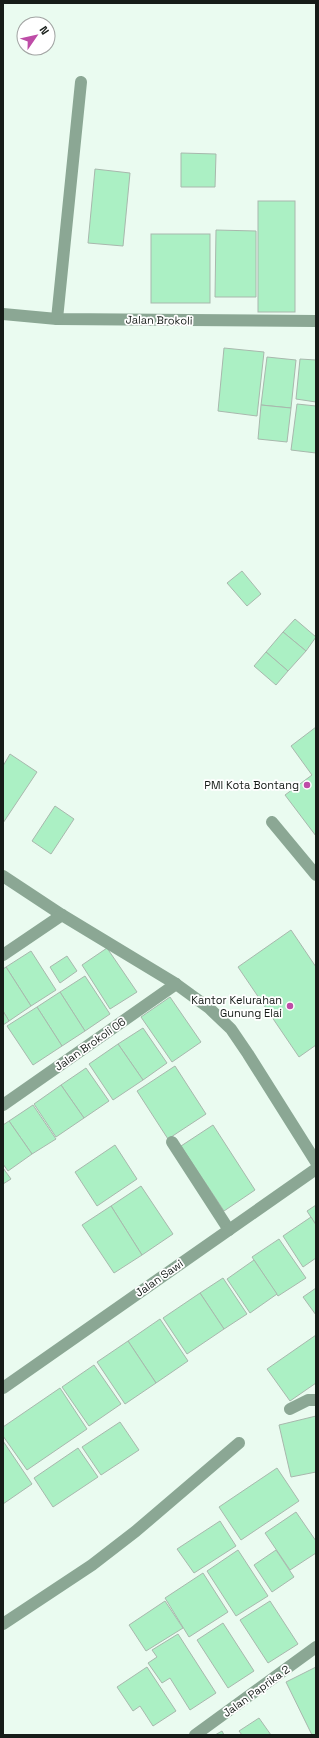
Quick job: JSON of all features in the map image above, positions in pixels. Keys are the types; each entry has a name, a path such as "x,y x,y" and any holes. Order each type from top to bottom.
{"street":[{"path":"57,319 81,82"},
{"name":"Jalan Brokoli","path":"3,314 57,319 316,322"},
{"path":"272,822 316,875"},
{"path":"3,876 62,915 176,984 209,1008 231,1029 316,1162"},
{"path":"3,955 62,915"},
{"name":"Jalan Brokoli 06","path":"3,1105 176,984"},
{"path":"172,1142 229,1230"},
{"name":"Jalan Sawi","path":"3,1388 316,1168"},
{"path":"290,1409 308,1400 316,1400"},
{"path":"3,1624 92,1565 136,1531 239,1443"},
{"name":"Jalan Paprika 2","path":"196,1735 316,1647"}],"building":[{"path":"181,153 216,154 215,187 181,187"},
{"path":"95,169 130,173 123,246 88,243"},
{"path":"258,201 295,201 295,312 258,312"},
{"path":"216,230 256,231 256,297 215,297"},
{"path":"151,234 210,234 210,303 151,303"},
{"path":"224,348 264,352 257,416 218,411"},
{"path":"267,357 296,360 291,408 261,405"},
{"path":"300,359 316,360 316,402 296,399"},
{"path":"297,404 316,406 316,453 291,450"},
{"path":"261,405 291,408 287,442 258,439"},
{"path":"242,571 261,594 247,606 227,583"},
{"path":"295,619 316,637 306,651 283,632"},
{"path":"283,632 306,651 288,671 266,652"},
{"path":"266,652 288,671 276,685 254,666"},
{"name":"PMI Kota Bontang","path":"316,727 316,836 285,795 312,775 291,746"},
{"path":"10,754 37,772 3,823 3,766"},
{"path":"55,806 74,819 51,854 32,841"},
{"name":"Kantor Kelurahan Gunung Elai","path":"291,930 316,967 316,1045 299,1057 238,967"},
{"path":"107,948 137,992 110,1009 82,965"},
{"path":"31,951 56,990 31,1006 6,967"},
{"path":"67,956 77,971 60,983 50,967"},
{"path":"6,967 31,1006 9,1021 3,1011 3,969"},
{"path":"85,976 110,1014 85,1031 60,992"},
{"path":"60,992 85,1031 62,1046 37,1007"},
{"path":"170,997 201,1042 172,1062 141,1017"},
{"path":"37,1007 62,1046 33,1065 7,1026"},
{"path":"3,1011 9,1021 3,1025"},
{"path":"143,1028 167,1063 143,1080 118,1044"},
{"path":"118,1044 143,1080 113,1100 89,1064"},
{"path":"175,1066 206,1114 168,1139 137,1091"},
{"path":"86,1068 109,1101 84,1118 61,1085"},
{"path":"61,1085 84,1118 56,1137 34,1104"},
{"path":"33,1105 56,1139 32,1154 9,1121"},
{"path":"9,1121 32,1154 8,1171 3,1164 3,1125"},
{"path":"213,1125 255,1190 224,1211 181,1146"},
{"path":"115,1145 137,1179 97,1206 75,1172"},
{"path":"3,1168 11,1179 3,1184"},
{"path":"141,1186 173,1234 142,1255 111,1206"},
{"path":"316,1205 316,1225 307,1211"},
{"path":"111,1206 142,1255 114,1273 82,1225"},
{"path":"311,1217 316,1225 316,1258 303,1267 283,1236"},
{"path":"279,1239 306,1278 278,1296 252,1257"},
{"path":"254,1260 277,1294 250,1313 227,1279"},
{"path":"223,1278 247,1314 224,1329 200,1293"},
{"path":"316,1288 316,1315 303,1297"},
{"path":"200,1293 224,1329 187,1354 163,1318"},
{"path":"160,1319 188,1361 156,1383 128,1341"},
{"path":"316,1335 316,1383 290,1401 267,1369"},
{"path":"128,1341 156,1383 125,1404 97,1362"},
{"path":"94,1365 121,1404 89,1426 62,1387"},
{"path":"60,1388 87,1429 27,1470 3,1436 3,1427"},
{"path":"316,1416 316,1472 291,1477 279,1425"},
{"path":"120,1422 139,1450 101,1475 82,1447"},
{"path":"3,1441 32,1484 3,1504"},
{"path":"78,1448 98,1477 53,1507 34,1478"},
{"path":"277,1468 299,1501 241,1540 219,1507"},
{"path":"296,1512 316,1541 316,1553 290,1570 265,1533"},
{"path":"220,1521 236,1546 194,1573 177,1549"},
{"path":"238,1550 268,1596 236,1616 207,1571"},
{"path":"276,1550 294,1577 272,1592 254,1565"},
{"path":"203,1573 228,1612 189,1637 165,1598"},
{"path":"165,1601 183,1628 146,1651 129,1625"},
{"path":"270,1601 298,1644 268,1663 240,1620"},
{"path":"223,1623 254,1671 228,1688 197,1640"},
{"path":"178,1634 216,1693 190,1710 170,1678 162,1683 148,1663 157,1657 152,1650"},
{"path":"147,1667 176,1711 153,1726 140,1706 133,1711 117,1687"},
{"path":"316,1667 316,1735 312,1735 286,1682"},
{"path":"259,1718 271,1735 242,1735 239,1731"},
{"path":"222,1731 224,1735 215,1735"}],"place":[{"name":"PMI Kota Bontang","path":"307,785"},
{"name":"Kantor Kelurahan Gunung Elai","path":"290,1006"}]}
